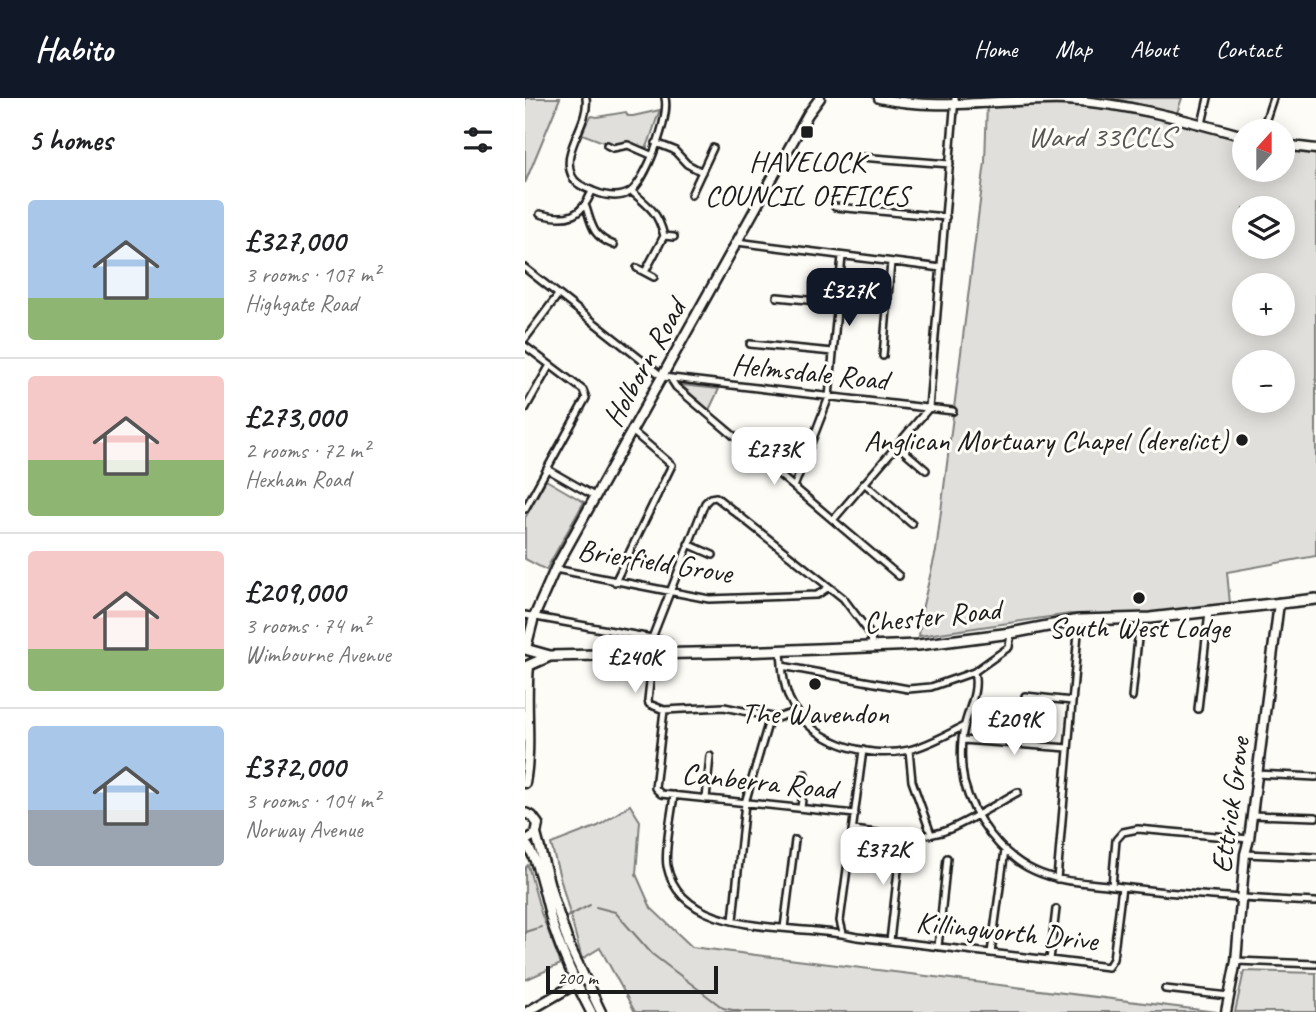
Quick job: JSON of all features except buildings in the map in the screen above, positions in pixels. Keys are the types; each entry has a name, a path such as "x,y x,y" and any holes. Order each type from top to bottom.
{"main road":[{"path":"880,98 904,103 1068,100 1117,106 1232,132"},
{"name":"Holborn Road","path":"528,649 530,616 632,431 667,378 737,242 816,100"},
{"path":"1295,146 1316,149"},
{"name":"Chester Road","path":"528,649 550,656 872,648 1011,633 1079,620 1140,619 1316,599"},
{"name":"Ettrick Grove","path":"1226,1012 1236,961 1245,854 1279,603"},
{"path":"525,783 528,760 526,697 529,665 534,655 528,649"},
{"name":"Chester Road","path":"529,665 550,656"},
{"path":"526,812 535,818 538,824 536,834 553,897 591,1012"},
{"path":"536,834 525,842 534,855 554,926 580,981 601,1012"},
{"path":"528,1012 580,981"}],"street":[{"path":"586,98 586,117 571,151 570,169 577,183 592,191 612,196 631,191 642,178 664,122 667,110 665,98"},
{"path":"1202,124 1208,98"},
{"path":"1266,119 1273,98"},
{"path":"833,520 929,408 955,100"},
{"path":"656,143 674,150 687,164 702,172"},
{"path":"607,145 613,148 628,145 651,155"},
{"path":"691,195 713,148"},
{"path":"860,157 950,164"},
{"path":"540,214 561,220 574,215 586,206 592,191"},
{"path":"631,191 653,209 664,236 645,272"},
{"path":"586,206 593,230 602,241 614,245"},
{"path":"835,207 946,217"},
{"path":"664,236 674,237"},
{"path":"737,242 941,268"},
{"path":"793,486 829,397 842,256"},
{"path":"883,356 891,262"},
{"path":"525,268 667,378 899,576"},
{"path":"637,268 654,277"},
{"path":"525,339 558,295"},
{"path":"777,297 838,303"},
{"path":"750,344 833,352"},
{"path":"525,346 583,390 586,398 525,509"},
{"path":"525,409 549,365"},
{"name":"Helmsdale Road","path":"667,378 953,411"},
{"path":"615,582 672,465 632,431"},
{"path":"897,445 926,470"},
{"path":"547,469 596,497"},
{"path":"864,483 912,524"},
{"path":"652,638 664,604 672,593 672,586 706,501 713,497 719,498 843,598 871,635 872,648"},
{"path":"688,544 713,555"},
{"name":"Brierfield Grove","path":"555,569 709,599 817,595 829,587"},
{"path":"661,591 664,604"},
{"path":"1198,709 1209,611"},
{"path":"530,616 668,641"},
{"path":"1132,697 1140,619"},
{"path":"1057,879 1079,620"},
{"path":"782,666 908,689 930,687 974,672 1009,647 1011,633"},
{"path":"781,650 787,690 797,711 814,729 828,738 875,752 909,750 938,740 965,725"},
{"path":"653,654 648,700 655,708 664,710 724,707 770,717 785,717 797,711"},
{"path":"974,672 976,684 963,740 964,781 993,838 1024,866 1074,883 1316,902"},
{"path":"1025,696 1072,701"},
{"name":"Canberra Road","path":"664,710 655,788 661,794 855,814"},
{"path":"733,920 745,803 770,717"},
{"path":"963,740 1068,748"},
{"path":"843,933 841,921 863,750"},
{"path":"909,750 912,781 931,834"},
{"path":"706,799 710,756"},
{"path":"800,808 805,774"},
{"path":"1257,774 1316,778"},
{"path":"852,831 902,835 949,830 1018,792"},
{"name":"Killingworth Drive","path":"674,795 666,864 672,879 685,899 699,911 733,920 1108,967 1113,959 1122,887"},
{"path":"1251,816 1316,817"},
{"path":"1112,886 1116,840 1123,832 1138,829 1249,839"},
{"path":"890,941 902,835"},
{"path":"784,928 795,840"},
{"path":"991,953 1005,850"},
{"path":"1245,854 1316,857"},
{"path":"938,947 947,858"},
{"path":"1050,960 1056,909"},
{"path":"1236,961 1316,964"},
{"path":"1165,989 1229,996"}],"green space":[{"path":"525,98 560,98 525,183"},
{"path":"1112,98 1182,98 1177,113"},
{"name":"Ward 33CCLS","path":"1029,100 1126,108 1232,133 1232,182 1295,182 1295,146 1316,149 1316,556 1227,572 1230,604 1155,614 1070,614 919,636 923,605 936,551 985,162 987,102"},
{"path":"660,110 647,147 642,150 628,143 611,145 582,134 592,116 626,112 628,116 633,116"},
{"path":"681,385 719,389 709,410"},
{"path":"546,480 584,502 546,570 525,559 525,518"},
{"path":"630,805 640,821 636,874 651,908 692,947 1217,1012 635,1012 600,948 582,959 551,844 598,826"},
{"path":"528,865 541,913 561,964 525,980 525,868"},
{"path":"1244,971 1316,973 1316,1012 1235,1012"}],"waterway":[{"path":"567,917 590,905"},
{"path":"596,907 615,912 652,954 723,1008 743,1012"},
{"path":"525,932 541,927"}],"place":[{"name":"HAVELOCK COUNCIL OFFICES","path":"807,132"},
{"name":"Anglican Mortuary Chapel (derelict)","path":"1242,440"},
{"name":"South West Lodge","path":"1139,598"},
{"name":"The Wavendon","path":"815,684"}]}
